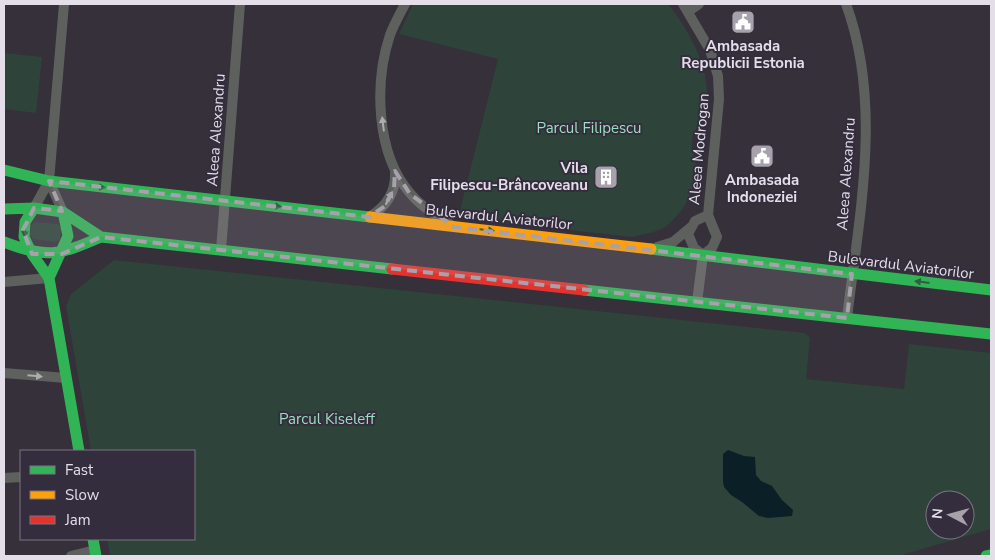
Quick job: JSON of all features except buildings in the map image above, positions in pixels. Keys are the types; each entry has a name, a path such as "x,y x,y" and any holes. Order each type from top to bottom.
{"main road":[{"name":"Bulevardul Aviatorilor","path":"4,170 50,182 651,249 991,290"},
{"path":"34,208 23,230 24,237 32,254 49,278 79,450"},
{"path":"4,209 34,208 63,212 101,237 991,334"},
{"path":"49,278 62,254 68,228 63,212"},
{"path":"4,242 32,254 62,254 101,237"},
{"path":"986,556 991,555"}],"street":[{"path":"34,208 50,182 64,4"},
{"path":"405,4 390,35 381,75 383,125 396,171 410,194 454,227"},
{"path":"686,7 699,4"},
{"name":"Aleea Alexandru","path":"846,4 858,43 866,110 864,158 847,318"},
{"name":"Aleea Alexandru","path":"221,250 241,7"},
{"name":"Aleea Modrogan","path":"686,7 710,50 718,76 719,99 708,215 717,236 712,248 703,255 697,302"},
{"path":"369,217 385,206 390,198 396,180 396,171"},
{"path":"50,182 63,212"},
{"name":"Aleea Modrogan","path":"651,249 674,242 695,221 708,215"},
{"path":"691,227 690,242 703,255"},
{"path":"4,282 49,278"},
{"path":"4,373 66,378"},
{"path":"4,478 20,477"},
{"path":"71,556 95,548"}],"highlighted area":[{"path":"395,171 410,194 454,227 852,274 847,318 101,237 62,254 32,254 23,230 34,208 62,211 49,181 369,217 385,206 394,188"}],"green space":[{"name":"Parcul Filipescu","path":"413,4 668,4 693,42 704,71 707,86 704,116 695,130 692,142 696,176 691,193 683,209 665,227 632,237 458,218 498,59 399,34"},
{"path":"4,53 42,57 36,113 4,109"},
{"path":"35,222 58,224 61,228 60,239 56,242 33,239 30,235 31,225"},
{"name":"Parcul Kiseleff","path":"114,260 805,333 810,338 806,379 904,389 909,344 991,353 991,529 975,534 975,490 925,490 925,540 953,540 898,556 110,556 107,540 195,540 195,450 91,450 66,306 71,294"}],"water":[{"path":"728,450 744,456 755,457 756,475 761,481 772,486 782,500 793,510 792,516 768,518 759,516 731,495 724,487 723,481 723,454"}],"traffic: fast":[{"path":"4,170 49,181 370,217"},
{"path":"34,208 25,222 24,237 32,254 49,278 79,450"},
{"path":"4,209 34,208 63,212 101,237 392,269"},
{"path":"49,278 68,236 63,212"},
{"path":"4,242 32,251 53,253 74,248 101,237"},
{"path":"651,249 991,290"},
{"path":"584,290 991,334"},
{"path":"93,540 96,556"},
{"path":"986,556 991,555"}],"traffic: slow":[{"path":"370,217 651,249"}],"traffic: jam":[{"path":"392,269 584,290"}],"place":[{"name":"Ambasada Republicii Estonia","path":"743,22"},
{"name":"Ambasada Indoneziei","path":"762,156"},
{"name":"Vila Filipescu-Brâncoveanu","path":"606,177"}]}
